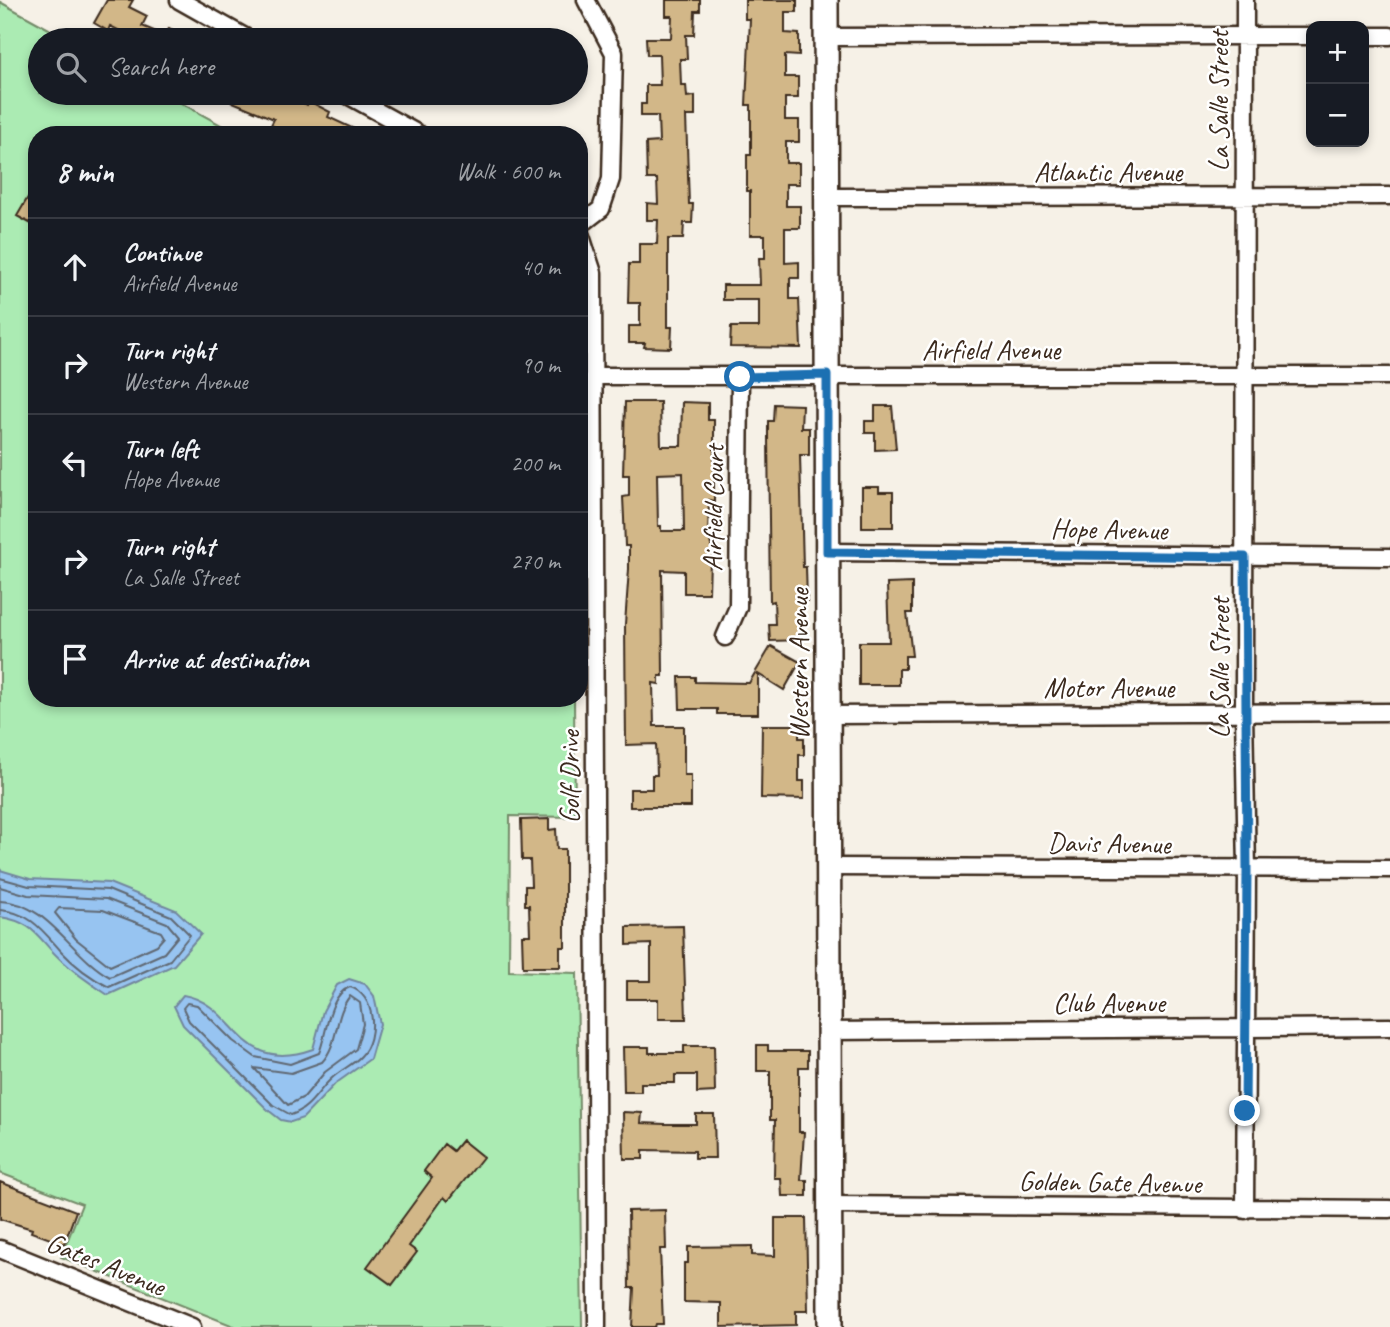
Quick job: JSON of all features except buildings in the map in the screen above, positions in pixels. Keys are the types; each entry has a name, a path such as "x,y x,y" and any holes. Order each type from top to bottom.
{"street":[{"path":"179,0 229,28"},
{"name":"Western Avenue","path":"826,0 830,1327"},
{"name":"La Salle Street","path":"1245,0 1245,1210"},
{"path":"588,220 601,209 611,179 614,53 591,7"},
{"path":"826,37 1306,36"},
{"path":"1369,36 1390,36"},
{"path":"366,105 404,126"},
{"name":"Atlantic Avenue","path":"826,197 1390,196"},
{"name":"Golf Drive","path":"588,257 593,273 597,1327"},
{"name":"Airfield Avenue","path":"593,376 1390,376"},
{"name":"Airfield Court","path":"725,637 738,607 740,377"},
{"name":"Hope Avenue","path":"827,552 1390,557"},
{"name":"Motor Avenue","path":"828,715 1390,712"},
{"name":"Davis Avenue","path":"828,867 1247,871 1390,869"},
{"name":"Club Avenue","path":"828,1031 1390,1027"},
{"name":"Golden Gate Avenue","path":"829,1205 1390,1209"},
{"name":"Gates Avenue","path":"0,1249 192,1327"}],"green space":[{"path":"0,2 47,28 28,28 28,105 185,105 223,126 28,126 28,707 574,707 575,817 510,816 509,971 577,973 582,1327 236,1327 61,1257 82,1204 0,1173"}],"water":[{"path":"0,870 30,879 109,883 176,910 201,934 174,965 108,995 66,964 29,927 0,917"},
{"path":"349,979 365,984 374,996 380,1024 370,1059 335,1084 303,1118 291,1122 281,1120 268,1110 183,1025 174,1006 183,995 201,1001 216,1011 253,1046 268,1053 288,1055 313,1049 323,1011 337,985"}],"route":[{"path":"740,377 827,375 827,552 1245,557 1245,1111"}]}
